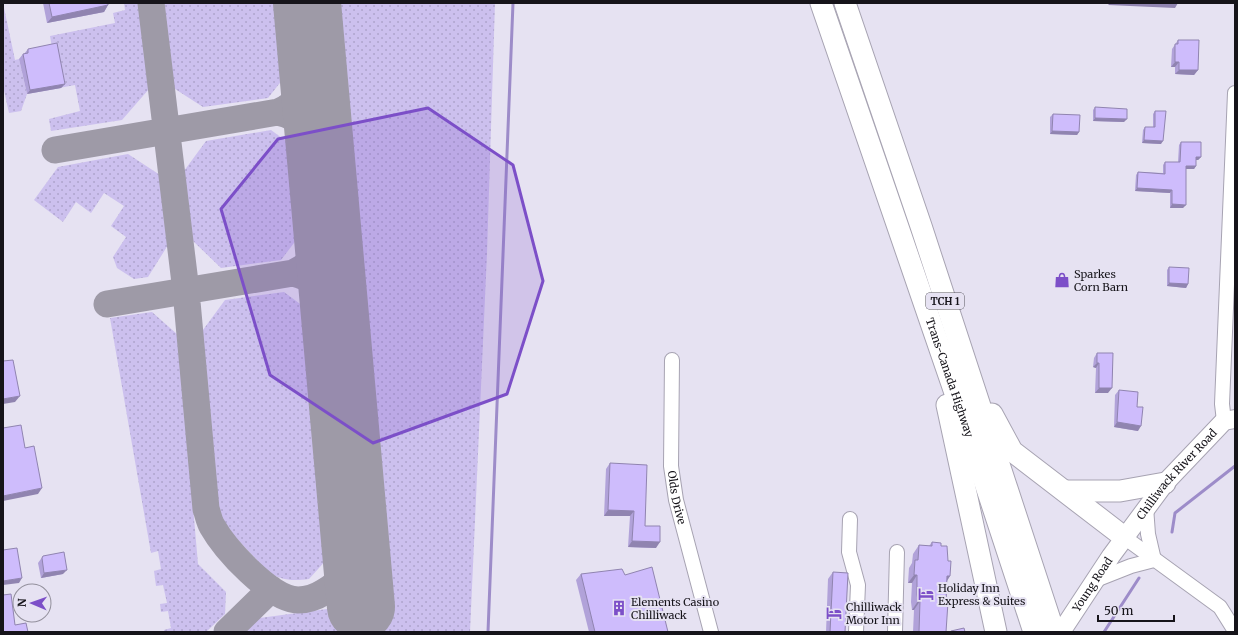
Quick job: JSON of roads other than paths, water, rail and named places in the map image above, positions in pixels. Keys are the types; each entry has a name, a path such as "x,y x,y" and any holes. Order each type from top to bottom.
{"highway":[{"name":"Trans-Canada Highway","path":"821,3 964,419 1031,624"},
{"name":"Trans-Canada Highway","path":"845,3 921,226 1054,632"},
{"path":"921,226 990,410 1008,444 1012,450 1124,537"},
{"path":"899,233 914,293 939,371 996,632"},
{"path":"1066,491 1120,491 1164,483"}],"main road":[{"name":"Chilliwack River Road","path":"1124,537 1164,483 1230,420"},
{"name":"Young Road","path":"1061,632 1124,537"}],"street":[{"path":"1230,420 1222,404 1235,93"},
{"name":"Olds Drive","path":"672,360 671,466 676,500 711,632"},
{"path":"1146,507 1148,534 1154,560"},
{"path":"850,519 849,552 858,585 856,632"},
{"path":"1124,537 1220,607 1235,631"},
{"path":"895,632 897,552"},
{"path":"1094,581 1131,566 1154,560"}],"waterway":[{"path":"488,632 513,3"},
{"path":"1172,532 1175,513 1235,466"},
{"path":"1104,632 1139,578"}],"place":[{"name":"Sparkes Corn Barn","path":"1062,280"},
{"name":"Holiday Inn Express & Suites","path":"926,594"},
{"name":"Elements Casino Chilliwack","path":"619,608"},
{"name":"Chilliwack Motor Inn","path":"834,613"}]}
